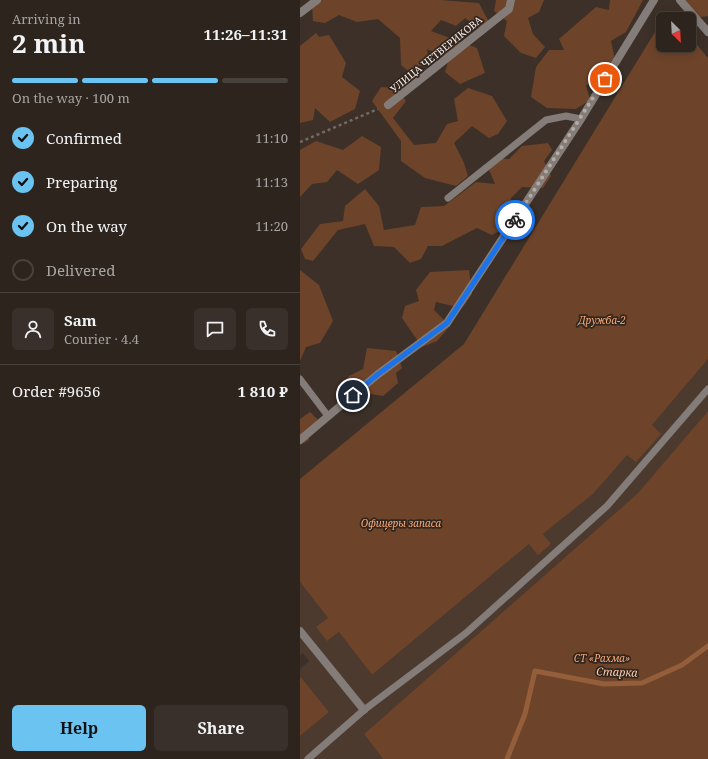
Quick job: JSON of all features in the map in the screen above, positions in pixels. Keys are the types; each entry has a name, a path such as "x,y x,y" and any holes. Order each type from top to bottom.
{"street":[{"path":"300,13 317,0"},
{"name":"УЛИЦА ЧЕТВЕРИКОВА","path":"388,105 508,9 511,0"},
{"path":"300,440 377,375 447,323 581,119 654,0"},
{"path":"680,0 708,32"},
{"path":"300,631 364,710"}],"lane":[{"path":"448,198 546,120 566,116 581,119"},
{"path":"300,379 328,416"},
{"path":"308,759 364,710 466,633 607,506 708,389"}],"path":[{"path":"300,142 388,105"}],"shaded area":[{"path":"708,359 708,411 637,494 364,734 383,759 300,759 300,736 329,712 300,676 300,669 309,661 303,653 300,655 300,582 328,618 327,641 339,632 372,675 529,544 551,545 543,534 593,494"}],"green space":[{"path":"319,0 440,0 479,3 492,28 485,32 465,18 456,26 441,20 431,31 477,48 485,73 460,84 445,72 449,59 427,49 429,65 418,66 412,74 401,65 400,38 378,19 357,22 339,15 325,23 313,21 312,5"},
{"path":"496,0 544,0 539,12 528,18 533,34 545,47 536,58 521,53 504,36 507,21 494,11"},
{"path":"610,0 643,0 626,32 611,41 615,60 601,82 586,85 590,100 576,109 547,108 531,97 536,67 549,50 564,50 559,39 596,7 609,10"},
{"path":"680,0 708,0 708,16 701,17 696,14 696,12 693,12 680,4"},
{"path":"656,30 656,52 696,52 696,43 708,58 708,359 652,425 661,434 636,462 627,455 593,494 543,534 551,544 538,555 529,544 372,675 339,632 327,641 316,627 328,618 300,582 300,479 464,344"},
{"path":"316,33 319,37 329,35 346,63 342,77 360,91 355,109 330,122 315,108 313,120 300,123 300,46"},
{"path":"381,87 397,88 406,101 393,118 414,145 436,143 447,124 458,121 454,99 468,88 492,96 507,121 498,134 489,138 472,126 454,143 464,163 468,176 456,186 425,178 401,161 401,141 372,101"},
{"path":"362,136 381,147 379,170 358,184 337,170 327,182 312,184 300,197 300,150 316,141 343,150"},
{"path":"548,143 552,150 544,161 551,176 543,188 522,187 511,198 507,227 492,235 477,228 442,246 428,246 421,259 410,263 394,247 374,246 365,224 338,230 313,261 305,259 301,249 320,224 343,221 345,206 365,189 379,206 384,230 415,225 421,207 444,206 476,182 495,184 489,170 499,158 509,159 522,146"},
{"path":"300,270 319,285 333,321 320,343 306,347 300,361"},
{"path":"469,270 472,294 462,308 436,302 434,310 450,326 437,341 422,347 402,318 405,306 419,301 416,290 430,272"},
{"path":"367,348 396,351 402,368 396,373 398,383 383,396 371,394 355,405 340,388 349,376 363,369"},
{"name":"СТ «Рахма»","path":"708,411 708,759 383,759 364,734 637,494"},
{"path":"310,412 318,420 309,430 309,440 300,445 300,419"},
{"path":"300,676 329,712 300,736"}],"waterway":[{"name":"Старка","path":"507,759 525,714 535,671 604,684 642,683 682,665 708,646"}],"way so far":[{"path":"515,220 581,119 605,79"}],"route":[{"path":"353,395 377,375 447,323 515,220"}],"park label":[{"name":"Дружба-2","path":"602,320"},
{"name":"Офицеры запаса","path":"401,523"}]}
